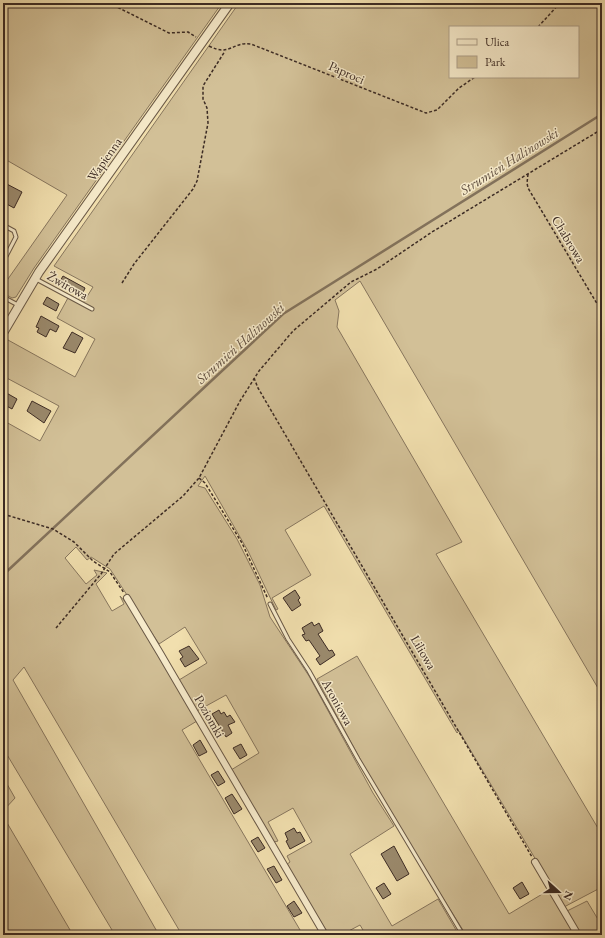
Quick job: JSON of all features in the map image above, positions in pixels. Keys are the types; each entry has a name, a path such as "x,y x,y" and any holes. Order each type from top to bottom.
{"street":[{"name":"Wapienna","path":"3,333 35,278 230,3"},
{"name":"Poziomki","path":"127,598 325,935"},
{"path":"535,862 578,935"}],"lane":[{"path":"3,225 14,231 16,236 3,262"},
{"name":"Żwirowa","path":"35,278 92,309"},
{"path":"3,297 18,305"},
{"name":"Aroniowa","path":"270,604 288,639 309,671 362,766 463,935"}],"path":[{"path":"109,3 169,33 188,32 212,48 225,51 204,86 202,99 207,108 208,123 197,181 134,264 122,283"},
{"path":"539,26 560,3"},
{"name":"Paproci","path":"225,51 240,44 252,44 278,56 316,68 360,88 426,113 437,110 459,88 474,78"},
{"path":"56,628 105,569 114,554 183,496 199,478 254,378 293,331 351,282 378,269 428,235 602,128"},
{"name":"Chabrowa","path":"528,174 528,188 602,312"},
{"name":"Liliowa","path":"254,378 262,395 535,862"},
{"path":"199,478 205,483 242,543 270,604"},
{"path":"3,514 53,529 74,542 93,561 112,575 127,598"}],"green space":[{"path":"3,3 222,3 34,268 16,297 12,298 3,293 3,286 67,195 3,158"},
{"path":"239,3 602,3 602,695 360,281 335,300 339,311 337,327 462,542 436,554 602,835 602,887 564,907 459,731 457,733 324,506 285,530 311,575 272,598 278,609 276,610 248,551 205,476 198,486 205,488 237,539 260,585 270,617 309,676 373,793 394,826 350,854 392,926 438,899 459,935 366,935 360,925 341,935 329,935 286,865 290,862 287,856 312,842 293,808 268,822 278,841 274,842 231,770 259,753 226,695 197,711 179,680 207,663 185,627 159,644 110,569 91,557 87,560 76,547 65,558 86,584 97,575 94,570 107,573 96,584 112,611 124,604 120,596 128,605 197,721 182,730 303,935 182,935 24,667 13,680 159,935 115,935 3,748 3,428 6,422 40,441 59,406 3,376 3,349 8,340 75,377 95,339 57,318 69,296 83,303 93,287 54,266"},
{"path":"357,656 509,914 549,890 576,935 466,935 382,800 317,679"},
{"path":"3,777 15,798 3,811"},
{"path":"3,816 73,935 3,935"},
{"path":"587,901 602,926 602,935 581,935 567,911"}],"building":[{"path":"3,182 22,192 14,208 3,202"},
{"path":"63,276 85,288 82,295 59,283"},
{"path":"47,297 59,304 56,311 43,304"},
{"path":"41,316 59,326 56,332 50,329 46,337 37,332 39,328 36,327"},
{"path":"72,332 83,338 75,353 63,348"},
{"path":"3,391 17,399 12,409 3,404"},
{"path":"32,401 51,411 44,423 27,411"},
{"path":"295,590 300,598 298,600 301,605 292,611 283,598"},
{"path":"312,622 314,626 319,623 323,631 318,634 329,651 332,650 335,655 320,665 316,659 320,656 309,640 306,641 302,635 305,634 302,628"},
{"path":"189,646 199,659 185,667 180,659 183,657 179,651"},
{"path":"219,710 221,714 224,712 227,717 230,715 235,722 228,725 232,733 226,737 212,714"},
{"path":"200,740 207,752 199,756 193,745"},
{"path":"241,744 247,755 240,759 233,748"},
{"path":"218,771 225,782 218,786 211,775"},
{"path":"232,794 242,809 234,814 225,798"},
{"path":"294,828 297,833 300,832 305,841 290,849 286,841 288,840 285,833"},
{"path":"258,837 265,848 258,852 251,841"},
{"path":"394,846 409,874 397,881 381,854"},
{"path":"274,866 282,880 276,883 267,869"},
{"path":"522,882 529,894 520,899 513,888"},
{"path":"384,883 391,894 383,899 376,888"},
{"path":"294,901 302,913 294,917 287,906"}],"waterway":[{"name":"Strumień Halinowski","path":"3,575 283,314 602,114"}]}
